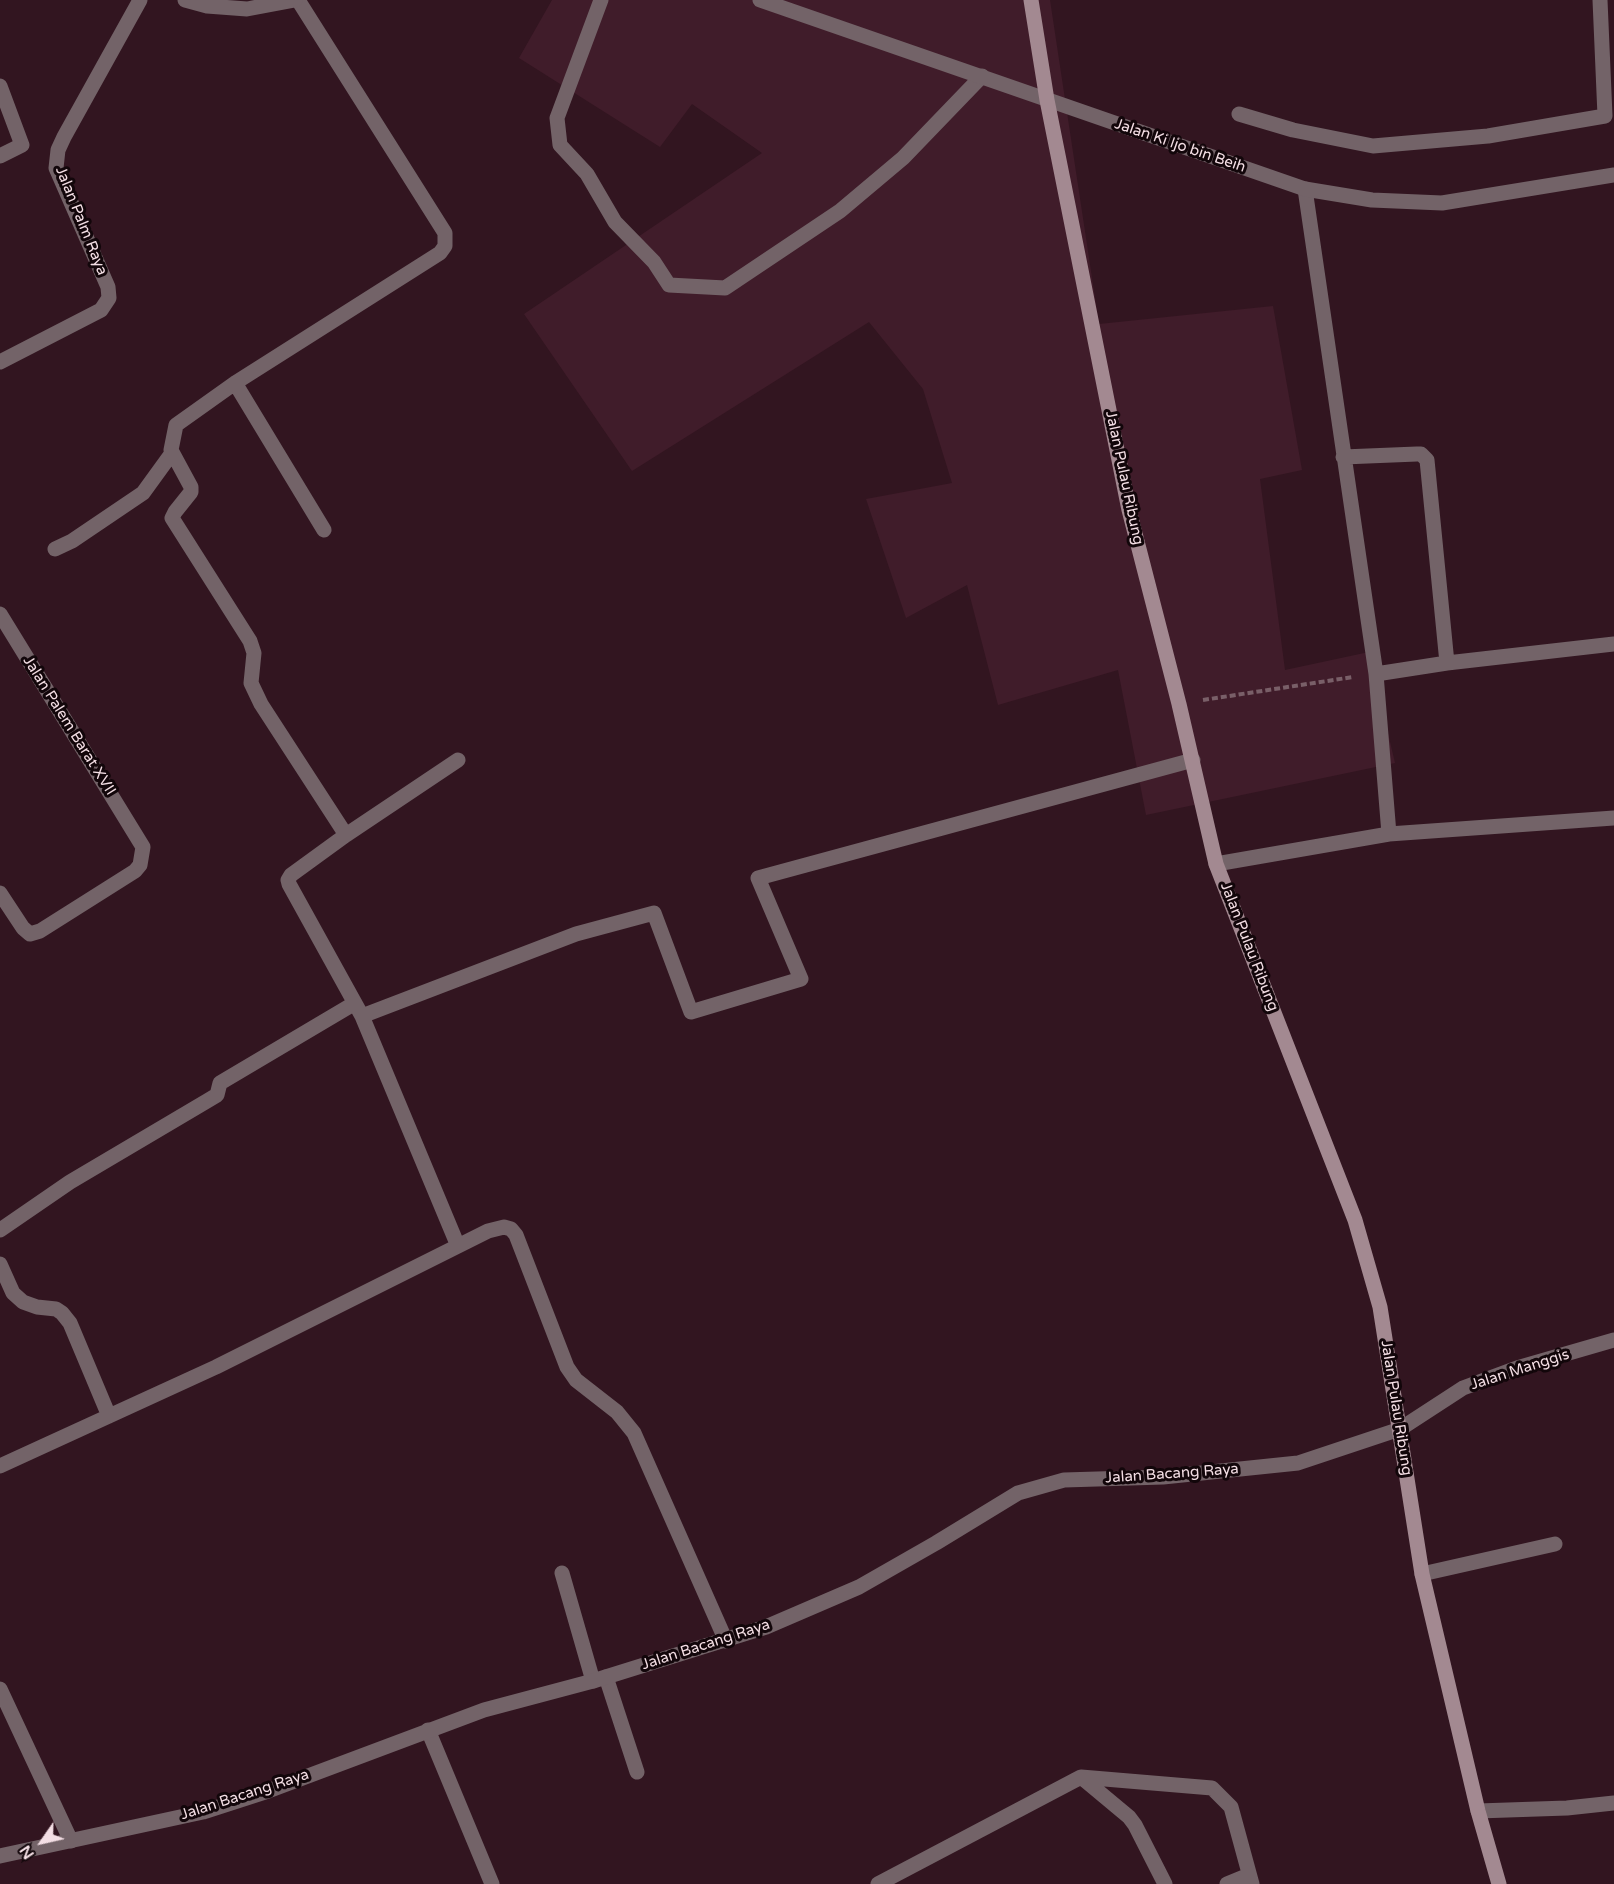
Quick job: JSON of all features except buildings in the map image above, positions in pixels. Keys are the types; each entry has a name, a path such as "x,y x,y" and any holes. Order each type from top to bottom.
{"main road":[{"name":"Jalan Pulau Ribung","path":"1031,0 1047,99 1129,510 1193,760 1216,864 1355,1220 1380,1307 1422,1574 1478,1811 1499,1884"}],"street":[{"name":"Jalan Palm Raya","path":"0,362 101,310 109,298 108,287 56,168 58,150 64,137 140,0"},
{"path":"185,0 207,6 247,9 297,0 445,233 446,246 440,254 235,383 176,425 171,450 191,487 191,492 172,519 175,526 247,636 254,653 251,683 261,704 346,835"},
{"path":"601,0 557,118 560,145 587,174 615,222 654,262 669,285 725,288 840,211 903,159 982,76"},
{"name":"Jalan Ki Ijo bin Beih","path":"760,0 1305,189 1372,200 1442,203 1614,175"},
{"path":"1239,114 1293,129 1373,146 1488,136 1609,117 1600,0"},
{"path":"0,86 22,145 0,156"},
{"path":"1305,189 1376,674 1389,834"},
{"path":"235,383 324,530"},
{"path":"55,549 72,541 143,493 172,453"},
{"path":"1343,457 1421,454 1427,460 1447,663"},
{"name":"Jalan Palem Barat XVII","path":"0,614 143,847 140,866 135,871 40,931 30,934 23,928 0,893"},
{"path":"1376,674 1447,663 1614,644"},
{"path":"458,760 346,835 291,875 288,880 359,1010 458,1246"},
{"path":"0,1230 70,1182 217,1095 220,1083 359,1010 576,934 654,913 691,1012 801,979 758,878 1193,760"},
{"path":"1216,864 1389,834 1614,818"},
{"path":"0,1466 216,1367 458,1246 497,1228 511,1229 516,1235 567,1367 576,1380 617,1412 633,1433 726,1641"},
{"path":"0,1264 13,1293 23,1302 37,1307 56,1309 70,1323 109,1416"},
{"name":"Jalan Manggis","path":"1400,1429 1462,1388 1517,1368 1614,1340"},
{"name":"Jalan Bacang Raya","path":"0,1856 203,1812 268,1791 483,1710 600,1679 766,1627 859,1587 1018,1493 1064,1480 1162,1477 1298,1463 1400,1429"},
{"path":"1422,1574 1555,1544"},
{"path":"562,1573 600,1679 637,1772"},
{"path":"0,1689 71,1841"},
{"path":"428,1730 492,1884"},
{"path":"1081,1777 1129,1817 1165,1884"},
{"path":"878,1884 1081,1777 1212,1788 1230,1807 1250,1880 1227,1884"},
{"path":"1478,1811 1567,1808 1614,1803"}],"path":[{"path":"1179,704 1376,674"}],"shaded area":[{"path":"552,0 1050,0 1099,324 1273,306 1302,470 1260,479 1285,670 1369,652 1395,763 1146,815 1118,670 998,705 967,585 906,618 866,499 952,483 923,389 869,322 632,471 524,314 762,153 692,104 660,147 519,58"}]}
